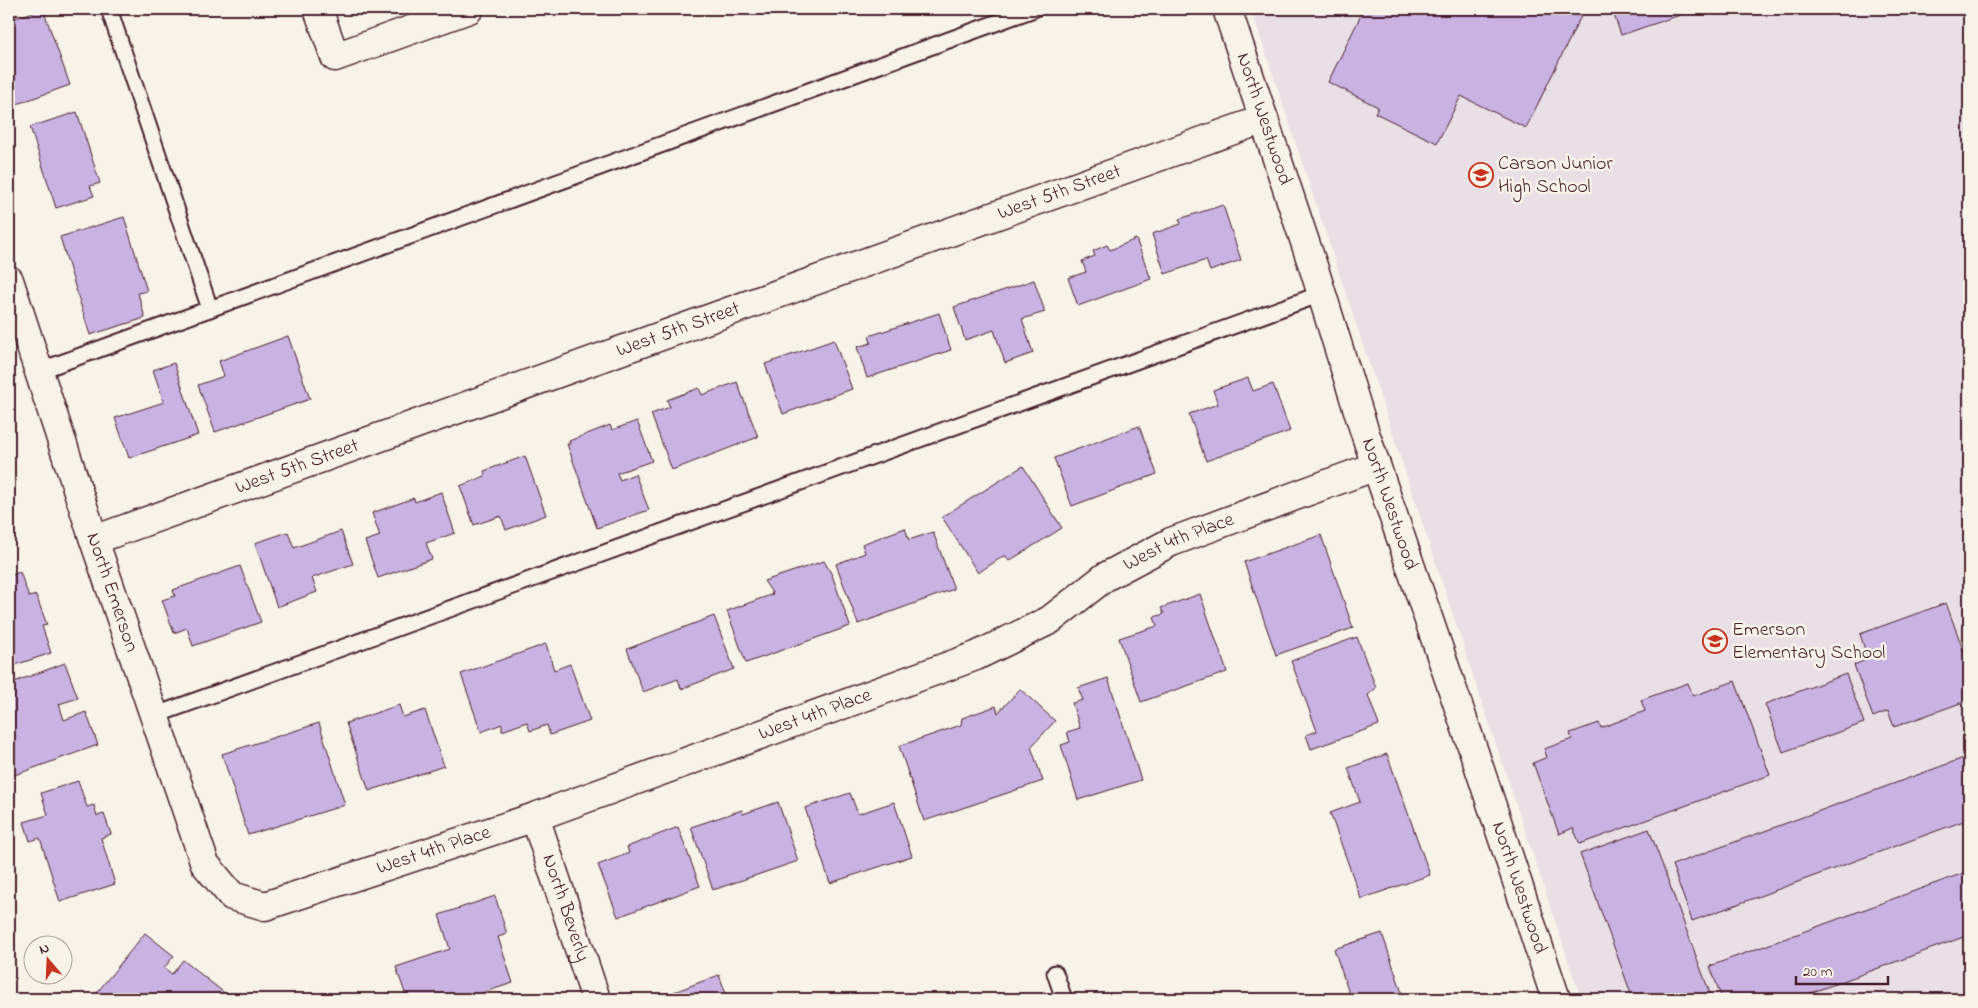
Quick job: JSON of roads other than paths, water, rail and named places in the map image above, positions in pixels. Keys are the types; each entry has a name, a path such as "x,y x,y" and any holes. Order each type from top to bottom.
{"street":[{"path":"318,9 335,57 469,9"},
{"name":"North Westwood","path":"1227,9 1322,294 1376,466 1556,999"},
{"name":"West 5th Street","path":"94,540 1264,119"},
{"name":"North Emerson","path":"9,280 94,540 156,715 205,864 232,896"},
{"name":"West 4th Place","path":"232,896 265,906 535,817 976,656 1050,620 1105,577 1171,542 1376,466"},
{"name":"North Beverly","path":"535,817 596,999"}],"lane":[{"path":"109,9 210,309"},
{"path":"39,371 1034,9"},
{"path":"156,715 1322,294"},
{"path":"1055,973 1064,999"}],"place":[{"name":"Carson Junior High School","path":"1481,175"},
{"name":"Emerson Elementary School","path":"1715,641"}]}
